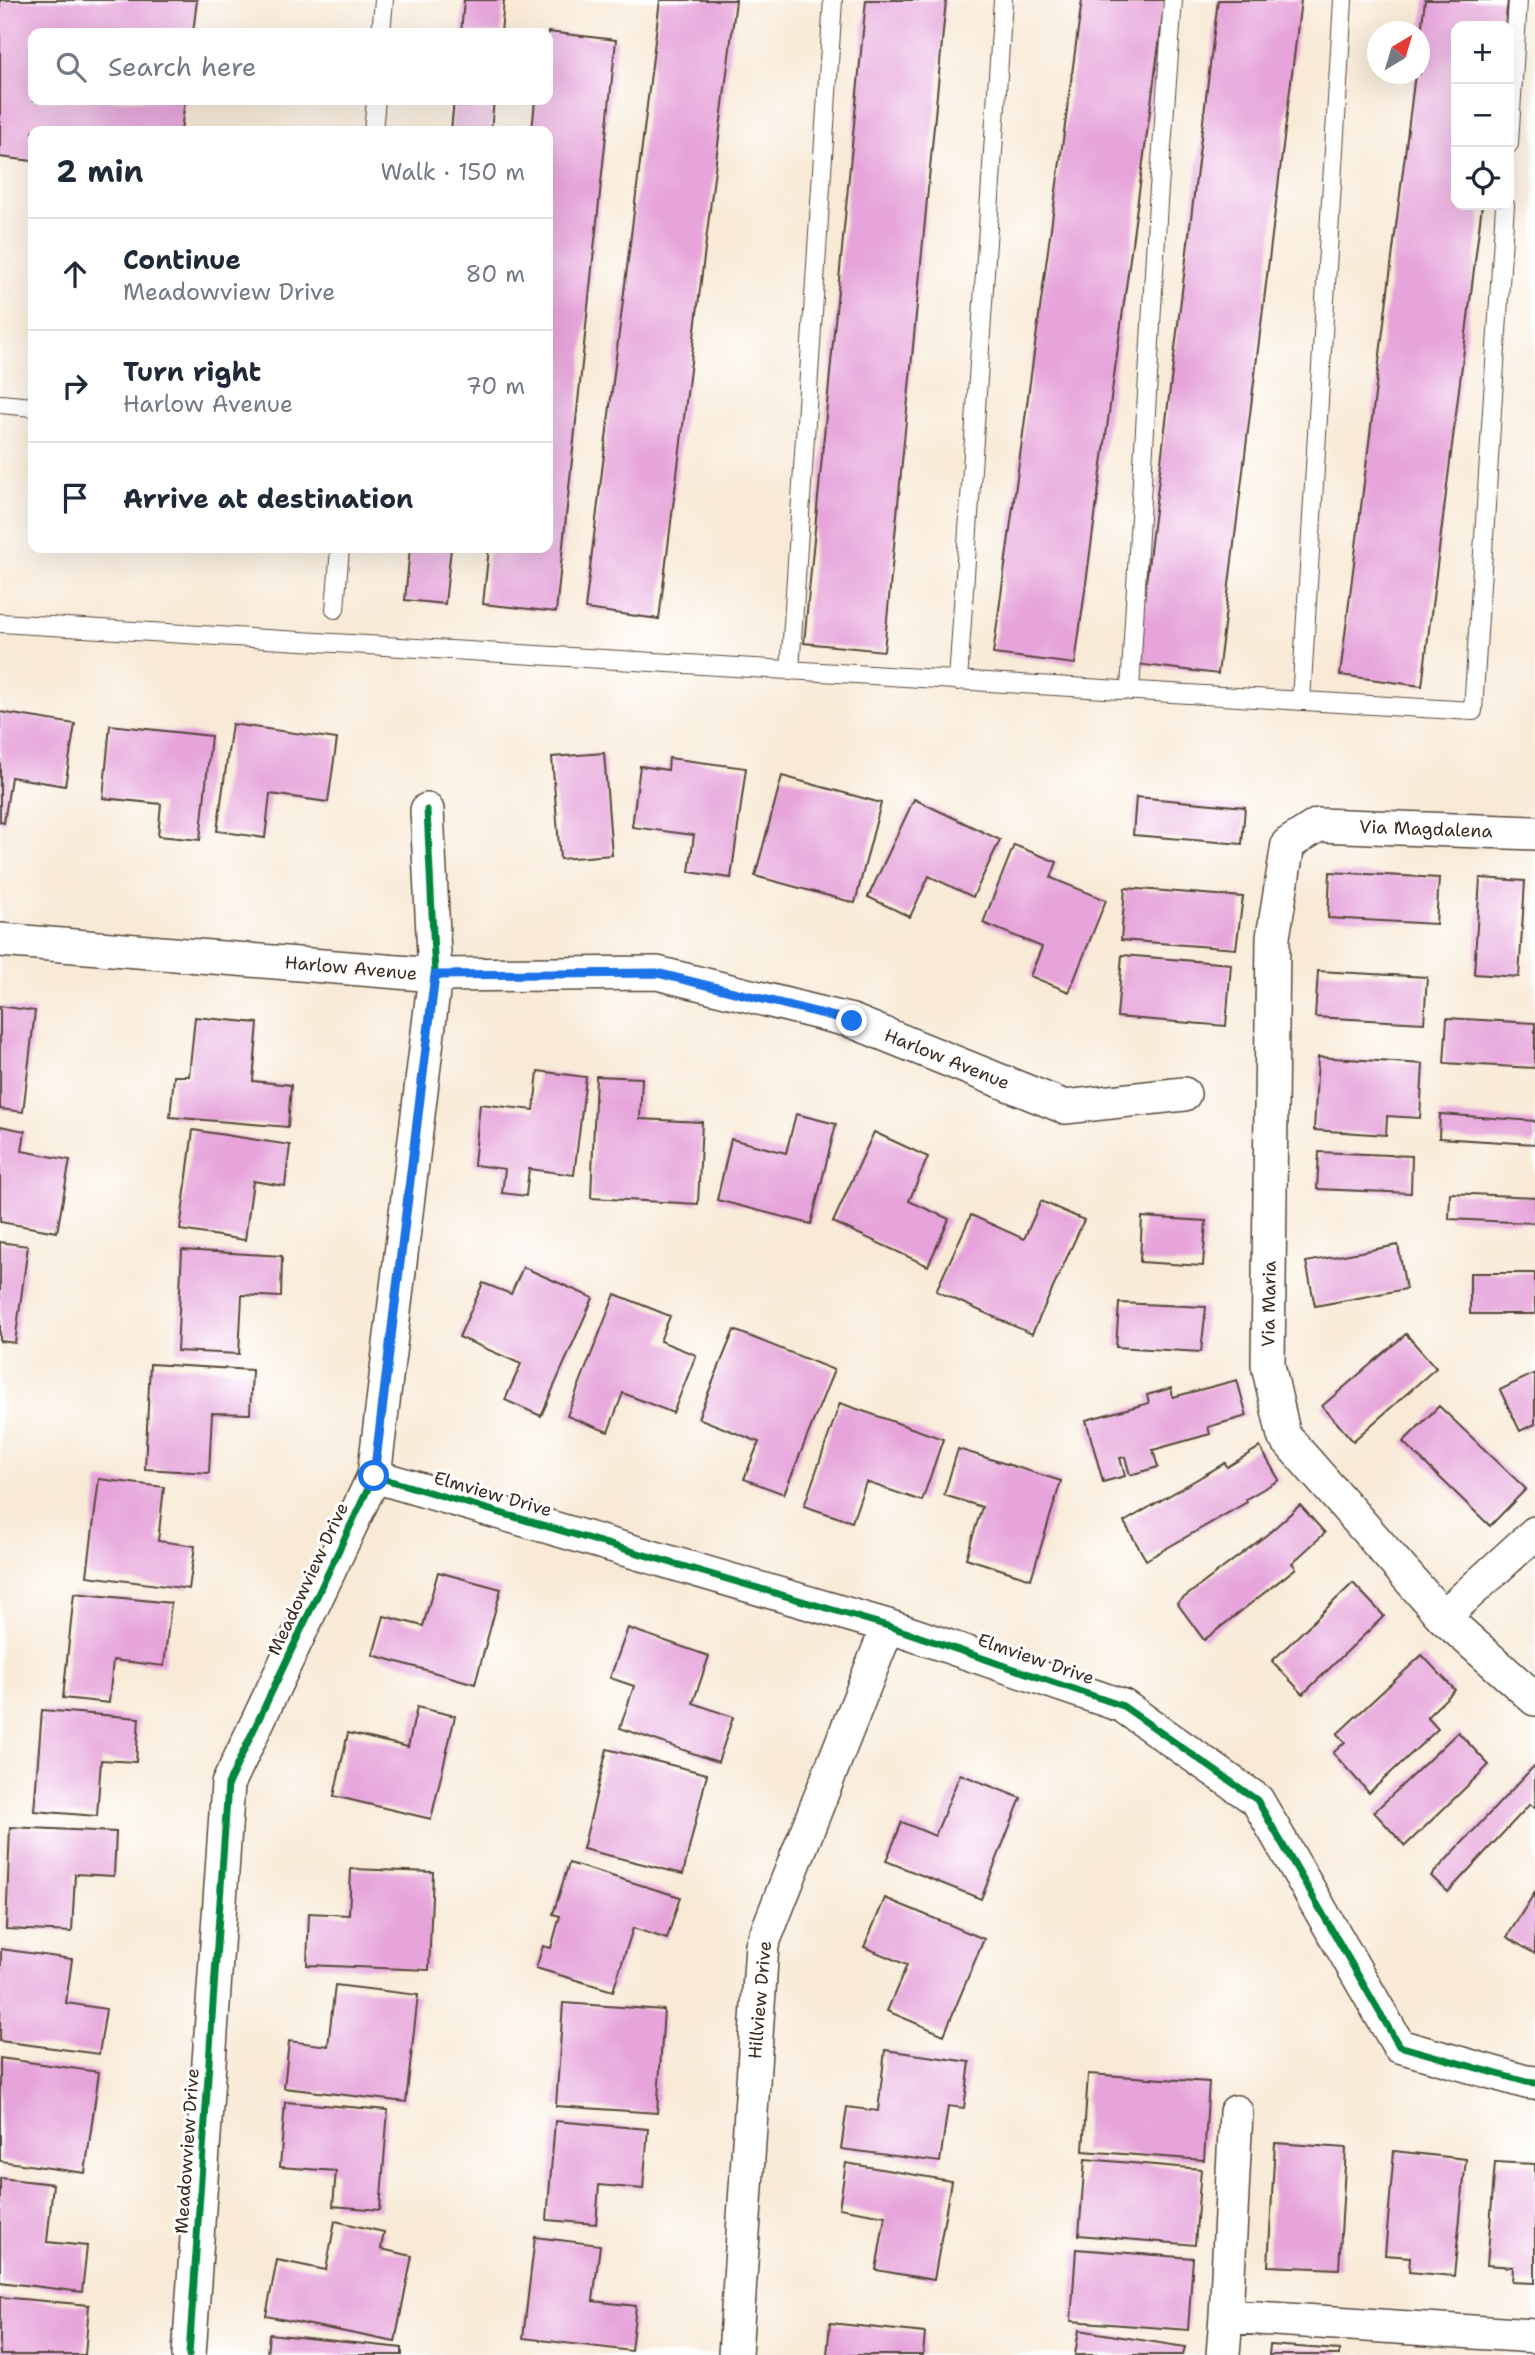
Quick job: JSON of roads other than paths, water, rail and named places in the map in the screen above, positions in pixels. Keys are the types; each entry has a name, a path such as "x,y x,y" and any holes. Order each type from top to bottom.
{"street":[{"name":"Meadowview Drive","path":"188,2355 228,1784 374,1476 435,975 427,810"},
{"name":"Via Magdalena","path":"1318,825 1535,833"},
{"name":"Via Maria","path":"1318,825 1288,844 1273,937 1268,1365 1284,1436 1443,1617 1535,1699"},
{"name":"Harlow Avenue","path":"0,940 435,975 657,973 852,1021 1065,1107 1184,1094"},
{"name":"Elmview Drive","path":"374,1476 888,1626 1122,1706 1257,1800 1399,2046 1526,2082 1535,2082"},
{"path":"1443,1617 1535,1533"},
{"name":"Hillview Drive","path":"735,2355 762,1945 888,1626"},
{"path":"1223,2355 1236,2112"},
{"path":"1226,2316 1535,2336"}],"lane":[{"path":"381,28 384,0"},
{"path":"790,671 833,0"},
{"path":"958,681 1003,0"},
{"path":"1130,691 1158,202 1173,0"},
{"path":"1301,701 1343,0"},
{"path":"1513,84 1518,0"},
{"path":"373,126 376,105"},
{"path":"0,623 1473,711 1505,210"},
{"path":"0,404 28,407"},
{"path":"335,609 340,553"}]}
